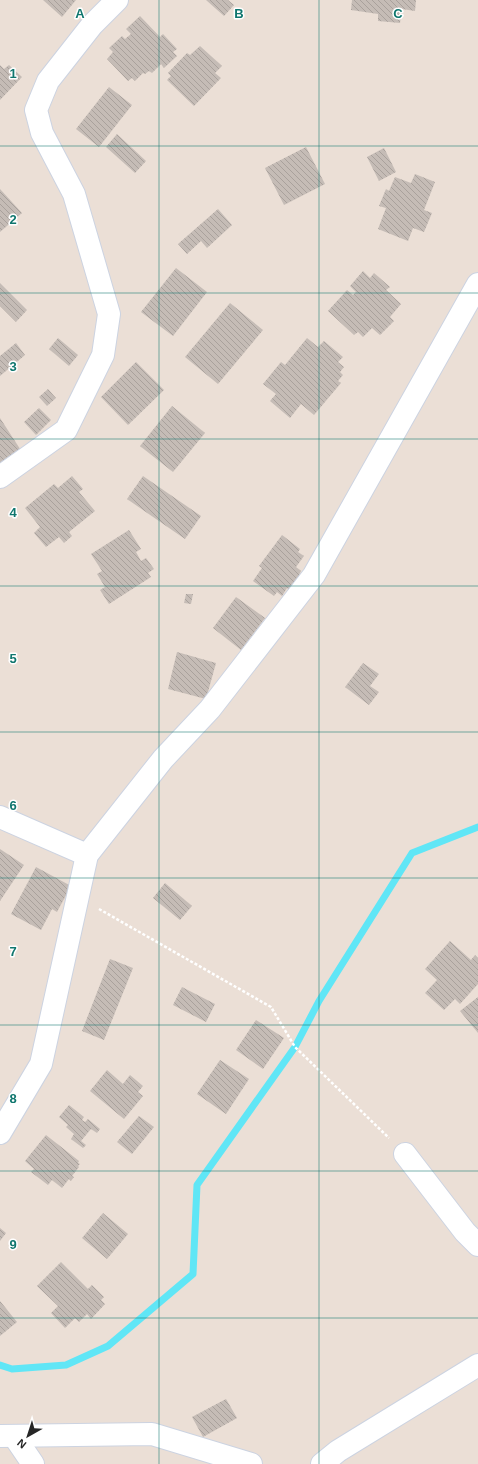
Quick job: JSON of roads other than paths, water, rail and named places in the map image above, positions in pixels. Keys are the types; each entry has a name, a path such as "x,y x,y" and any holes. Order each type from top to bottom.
{"street":[{"path":"0,477 66,430 103,355 110,314 74,194 42,133 36,110 48,81 92,24 117,0"},
{"path":"0,1133 41,1064 88,855 163,760 210,709 314,575 478,284"},
{"path":"0,817 88,855"},
{"path":"405,1154 465,1232 478,1245"},
{"path":"322,1464 338,1451 478,1365"},
{"path":"7,1436 152,1434 251,1464"},
{"path":"7,1436 33,1464"}],"waterway":[{"path":"0,1365 12,1369 66,1365 108,1346 193,1274 197,1185 295,1047 319,1001 412,853 478,827"}]}
